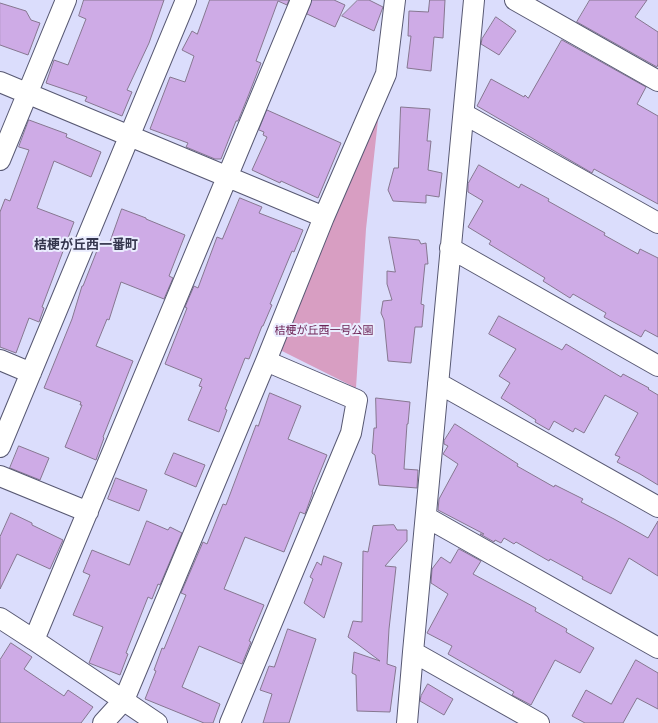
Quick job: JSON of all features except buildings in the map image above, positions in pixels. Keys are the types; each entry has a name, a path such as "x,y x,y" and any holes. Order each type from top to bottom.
{"street":[{"path":"0,160 66,0"},
{"path":"0,447 186,0"},
{"path":"34,640 301,0"},
{"path":"103,723 124,700 266,361 324,217 386,74 396,0"},
{"path":"407,723 474,0"},
{"path":"515,0 658,81"},
{"path":"0,82 226,178 324,217"},
{"path":"464,114 658,223"},
{"path":"450,248 658,366"},
{"path":"0,360 31,373"},
{"path":"230,723 351,432 357,400 266,361"},
{"path":"438,383 658,507"},
{"path":"0,476 88,512"},
{"path":"426,517 658,648"},
{"path":"0,618 157,723"},
{"path":"413,652 539,723"}],"green space":[{"name":"桔梗が丘西一号公園","path":"380,102 366,229 356,388 278,349"}],"district":[{"name":"桔梗が丘西一番町","path":"86,246"}]}
